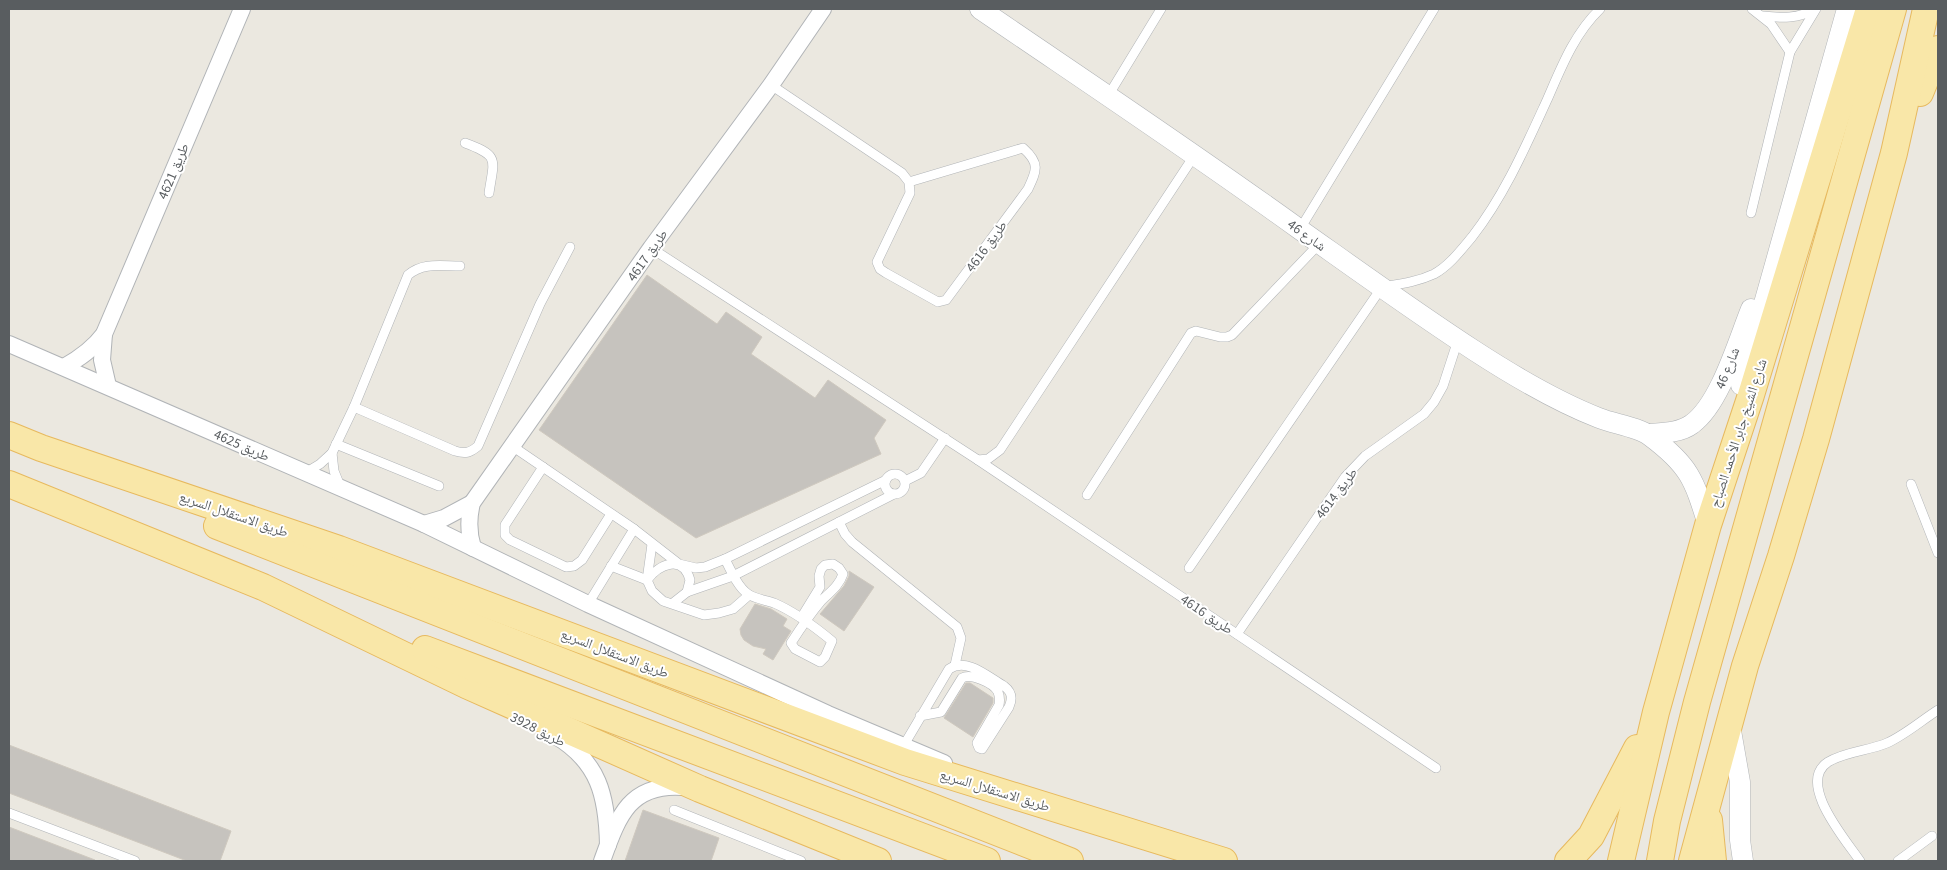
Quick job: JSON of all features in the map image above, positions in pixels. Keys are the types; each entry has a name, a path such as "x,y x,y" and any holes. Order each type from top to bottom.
{"main road":[{"name":"شارع الشيخ جابر الأحمد الصباح","path":"1621,861 1656,712 1708,525 1721,489 1869,9"},
{"path":"1660,861 1667,821 1697,702 1893,9"},
{"path":"1692,861 1729,723 1816,439 1894,153 1926,9"},
{"path":"1894,153 1938,49"},
{"name":"طريق الاستقلال السريع","path":"9,435 41,448 339,549 906,762 1224,861"},
{"path":"41,448 194,516 1070,861"},
{"path":"9,484 263,588 987,861"},
{"path":"263,588 466,685 700,789 878,861"},
{"path":"1568,861 1591,836 1656,712"},
{"path":"1707,805 1713,861"}],"street":[{"name":"طريق 4621","path":"64,367 87,353 104,334 242,9"},
{"name":"طريق 4617","path":"473,548 469,534 472,503 651,248 771,84 823,9"},
{"name":"شارع 46","path":"980,9 1458,340 1531,385 1598,418 1648,434 1677,458 1688,470 1695,484 1708,525"},
{"path":"1721,489 1719,465 1847,9"},
{"name":"شارع 46","path":"1648,434 1673,432 1692,425 1715,399 1751,308 1775,266"},
{"name":"طريق 4621","path":"104,334 102,360 108,386"},
{"name":"طريق 4625","path":"9,344 424,524 588,604 828,714 985,780 1005,794"},
{"name":"طريق 4617","path":"424,524 444,518 472,503"},
{"name":"طريق 3928","path":"466,685 479,700 553,734 572,746 582,756 597,779 604,796 608,818 608,845"},
{"path":"1729,723 1740,782 1740,840 1743,861"},
{"name":"طريق 3928","path":"602,861 624,811 642,794 666,786 700,789"}],"lane":[{"path":"1108,96 1161,9"},
{"path":"1300,229 1434,9"},
{"path":"1189,568 1382,287 1416,281 1435,273 1456,256 1481,225 1515,169 1569,51 1581,30 1600,9"},
{"path":"1752,9 1763,16 1779,33 1790,52"},
{"path":"1763,16 1778,18 1804,15 1815,9"},
{"path":"1751,213 1790,52 1815,9"},
{"path":"771,84 902,173 909,182"},
{"path":"465,143 485,150 493,161 489,193"},
{"name":"طريق 4616","path":"1023,148 1033,156 1036,172 1028,189 946,300 942,302 938,302 886,273 877,262 910,192 909,182 1023,148"},
{"path":"978,460 988,459 1000,450 1194,156"},
{"path":"1087,495 1191,334 1196,331 1227,337 1232,334 1319,244"},
{"path":"354,407 455,451 471,452 478,446 540,304 570,246"},
{"name":"طريق 4616","path":"651,248 978,460 1436,768"},
{"path":"305,473 320,464 332,453 354,407 408,276 415,269 423,266 460,266"},
{"name":"طريق 4614","path":"1238,634 1345,477 1365,456 1424,414 1434,402 1443,386 1458,340"},
{"path":"905,481 921,473 944,438"},
{"path":"336,444 439,486"},
{"path":"512,446 634,529 679,564 689,573 690,580 687,592"},
{"path":"332,453 334,471 341,489"},
{"path":"543,467 505,525 505,535 510,540 566,567 570,567 582,560 611,514"},
{"path":"647,580 658,569 672,564 696,568 705,567 725,559 886,480 894,474 901,476 905,481 903,491 734,576 687,592 673,604"},
{"path":"886,480 885,487 894,494"},
{"path":"1911,484 1938,553"},
{"path":"854,496 861,511"},
{"path":"811,517 818,533"},
{"path":"839,522 845,534 852,542 957,627 961,638 955,664 949,669 904,745"},
{"path":"588,604 634,529"},
{"path":"652,544 647,580 658,599 704,615 733,609 749,595"},
{"path":"725,559 734,576 749,595 772,602 803,620 832,641 829,650 821,662 792,647 791,643 803,620 820,587 821,569 825,565 833,564 839,568 843,574 841,581 803,620"},
{"path":"611,566 647,580"},
{"path":"920,716 941,712 962,678 973,676 995,688 1000,699 999,705 976,743 979,748 984,747 1012,702 1012,695 1009,689 969,666 955,664"},
{"path":"1860,861 1822,804 1816,783 1821,769 1829,762 1864,748 1888,743 1938,710"},
{"path":"674,810 801,861"},
{"path":"9,813 135,861"},
{"path":"1898,861 1932,836"}],"building":[{"path":"647,275 717,324 726,312 762,337 751,354 815,398 828,380 886,420 874,438 881,454 696,538 539,430"},
{"path":"849,571 874,587 844,631 820,614 844,586 849,576"},
{"path":"755,604 771,609 787,619 783,626 791,631 773,660 763,654 766,649 753,646 744,640 741,635 740,629"},
{"path":"966,683 970,683 993,698 993,703 973,737 944,718"},
{"path":"9,745 231,831 220,861 187,861 9,793"},
{"path":"643,810 719,838 711,861 625,861"},
{"path":"9,827 95,860 95,861 9,861"}]}
